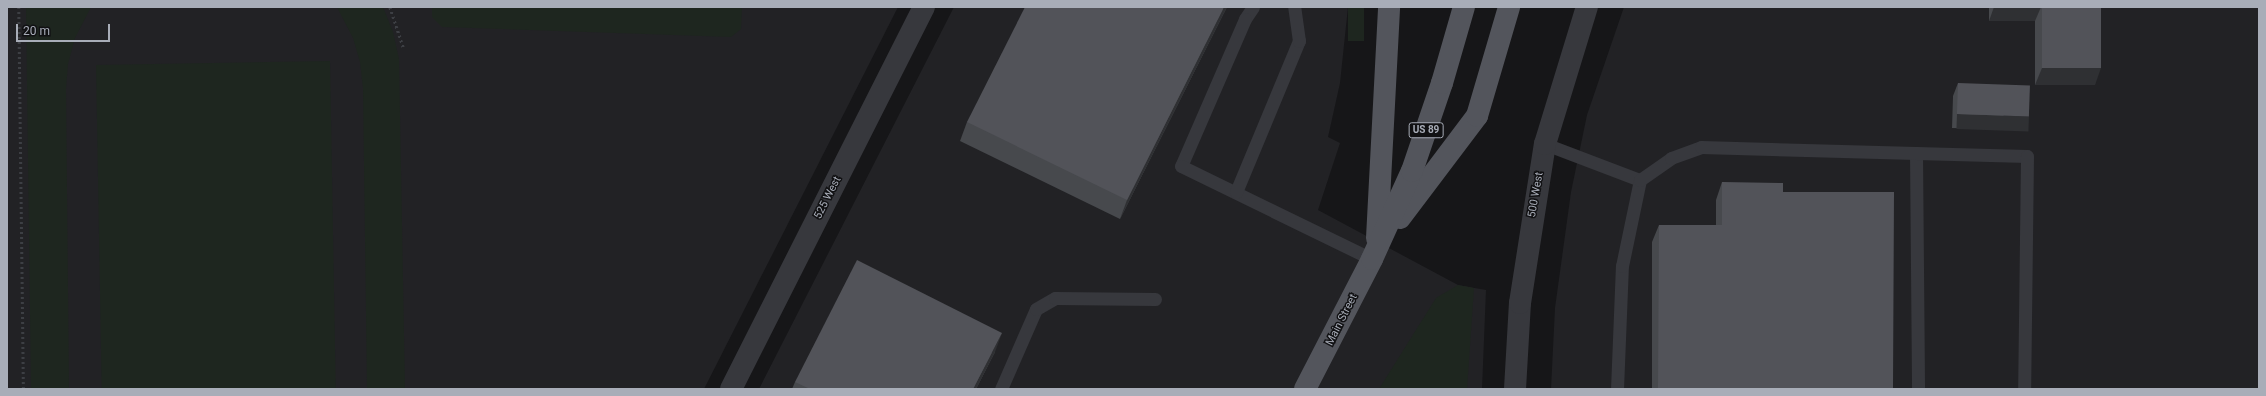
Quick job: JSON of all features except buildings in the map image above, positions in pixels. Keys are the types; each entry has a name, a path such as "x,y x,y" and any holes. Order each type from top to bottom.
{"main road":[{"path":"1374,254 1389,7"},
{"name":"US 89","path":"1374,254 1412,171 1442,83 1464,7"},
{"path":"1374,254 1477,116 1509,7"},
{"name":"Main Street","path":"1305,389 1374,254"}],"street":[{"name":"525 West","path":"731,389 924,7"},
{"name":"500 West","path":"1515,389 1521,296 1546,144 1587,7"}],"lane":[{"path":"1253,7 1245,19 1181,166 1374,254"},
{"path":"1236,192 1299,41 1294,7"},
{"path":"1546,144 1640,180"},
{"path":"1617,389 1622,266 1640,180 1671,158 1701,148 2027,156 2024,389"},
{"path":"1916,153 1918,389"},
{"path":"1000,389 1036,309 1055,298 1155,299"}],"path":[{"path":"19,7 24,389"},
{"path":"390,7 404,49"}],"shaded area":[{"path":"7,7 898,7 704,389 7,389"},
{"path":"26,7 91,7 75,38 68,64 66,89 69,389 31,389"},
{"path":"337,7 383,7 393,32 399,59 405,389 367,389 363,88 360,62 353,38"},
{"path":"432,7 742,7 741,29 731,37 442,27 432,17"},
{"path":"954,7 1348,7 1340,83 1328,137 1340,143 1318,210 1458,285 1486,290 1482,389 759,389"},
{"path":"1348,7 1364,7 1364,41 1348,41"},
{"path":"1624,7 2259,7 2259,389 1551,389 1555,308 1571,192 1587,115"},
{"path":"330,61 336,389 102,389 96,65"},
{"path":"1458,285 1474,288 1467,389 1379,389 1436,298"}]}
